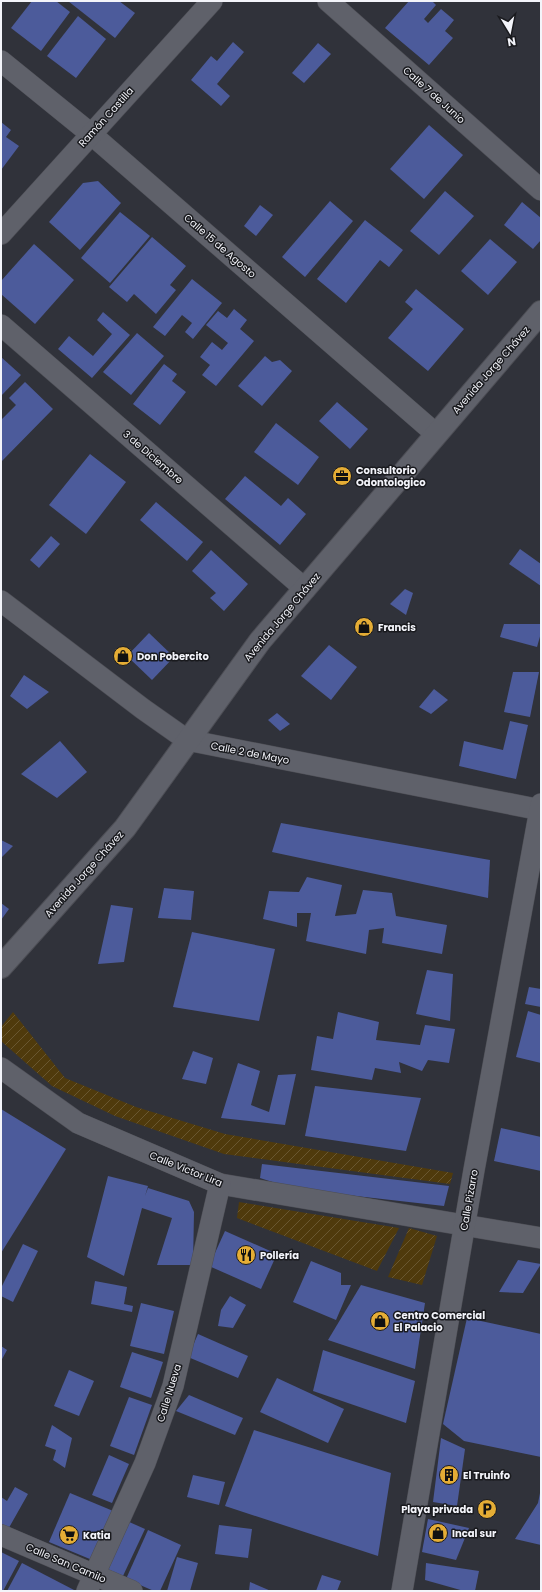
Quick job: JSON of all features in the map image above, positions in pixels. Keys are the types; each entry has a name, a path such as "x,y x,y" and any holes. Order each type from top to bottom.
{"main road":[{"name":"Avenida Jorge Chávez","path":"1,967 125,828 260,641 541,312"}],"street":[{"name":"Ramón Castilla","path":"1,234 212,1"},
{"name":"Calle 7 de Junio","path":"328,1 541,190"},
{"name":"Calle 15 de Agosto","path":"1,61 91,134 436,434"},
{"name":"3 de Diciembre","path":"1,325 305,589"},
{"name":"Calle 2 de Mayo","path":"1,601 143,709 188,740 541,808"},
{"name":"Calle Pizarro","path":"402,1591 464,1225 541,808"},
{"name":"Calle Víctor Lira","path":"1,1068 78,1123 220,1184 541,1238"},
{"name":"Calle Nueva","path":"90,1583 145,1463 173,1386 220,1184"},
{"name":"Calle San Camilo","path":"1,1535 90,1583 132,1591"}],"shaded area":[{"path":"13,1012 65,1078 136,1107 225,1134 453,1173 450,1184 224,1154 115,1116 52,1086 1,1041 1,1027"},
{"path":"239,1202 399,1228 377,1271 237,1218"},
{"path":"409,1228 437,1236 422,1285 388,1277"}],"building":[{"path":"32,1 56,1 70,12 41,51 11,28"},
{"path":"68,1 119,1 135,13 115,38"},
{"path":"409,1 432,1 436,5 424,19 428,23 441,9 454,20 445,31 453,38 429,65 385,28"},
{"path":"78,16 106,39 76,78 47,56"},
{"path":"233,42 244,52 217,84 230,96 221,106 191,80 211,56 217,61"},
{"path":"318,43 331,54 304,83 292,73"},
{"path":"1,122 11,130 6,137 19,146 1,170"},
{"path":"429,125 463,155 424,199 390,169"},
{"path":"98,181 121,203 80,250 49,222 83,183"},
{"path":"445,191 474,216 439,255 410,231"},
{"path":"330,201 353,221 305,277 282,257"},
{"path":"522,202 541,218 541,240 533,249 504,225"},
{"path":"260,205 273,215 256,236 244,226"},
{"path":"120,212 150,236 110,283 81,258"},
{"path":"365,220 403,250 389,267 380,260 346,303 317,279"},
{"path":"152,237 186,266 170,285 176,290 156,314 134,294 127,302 109,287"},
{"path":"490,239 517,262 488,295 461,271"},
{"path":"34,244 74,280 35,324 1,294 1,281"},
{"path":"192,279 222,303 193,339 185,332 192,323 182,315 165,336 153,327"},
{"path":"416,289 464,329 428,371 388,338 413,309 405,302"},
{"path":"234,309 247,320 240,329 254,341 216,386 202,375 210,365 200,357 212,342 222,350 228,343 206,325 218,311 227,318"},
{"path":"103,312 130,335 92,378 58,349 69,336 93,356 112,334 97,320"},
{"path":"137,333 164,356 131,395 103,372"},
{"path":"265,356 272,362 280,360 292,371 262,406 238,386"},
{"path":"1,357 21,375 1,396"},
{"path":"164,364 177,374 172,381 186,392 160,425 133,404"},
{"path":"25,382 53,409 1,462 1,420 16,405 9,398"},
{"path":"337,402 368,429 350,449 319,421"},
{"path":"276,423 319,457 298,485 254,452"},
{"path":"90,454 126,482 86,534 49,505"},
{"path":"245,476 281,506 288,498 306,514 280,545 225,499"},
{"path":"156,502 203,542 187,561 140,520"},
{"path":"51,536 60,544 39,568 30,560"},
{"path":"520,549 541,564 541,586 509,564"},
{"path":"211,550 248,584 224,611 210,598 216,593 192,571"},
{"path":"405,589 413,593 406,615 390,604"},
{"path":"504,624 541,624 541,633 537,647 500,637"},
{"path":"149,633 174,657 152,680 127,656"},
{"path":"329,645 357,667 331,700 301,676"},
{"path":"513,672 539,672 530,717 504,712"},
{"path":"24,675 49,692 27,709 10,696"},
{"path":"434,689 448,700 431,714 419,707"},
{"path":"277,713 290,724 280,731 268,720"},
{"path":"510,721 528,725 516,779 459,766 464,741 503,750"},
{"path":"60,741 87,772 57,798 21,774"},
{"path":"281,823 490,860 488,898 272,852"},
{"path":"1,840 13,846 1,858"},
{"path":"307,877 342,885 335,916 356,914 363,890 392,893 396,916 447,925 442,954 382,943 384,928 369,930 366,954 306,941 311,913 297,913 297,927 263,919 269,891 299,892"},
{"path":"164,888 194,891 191,920 158,918"},
{"path":"1,903 9,909 1,920"},
{"path":"111,905 133,908 124,962 98,964"},
{"path":"192,932 275,949 259,1021 173,1007"},
{"path":"427,970 453,974 450,1021 416,1014"},
{"path":"529,987 541,989 541,1007 525,1004"},
{"path":"528,1011 541,1015 541,1063 516,1057"},
{"path":"338,1012 379,1022 376,1040 420,1045 425,1025 455,1029 449,1063 428,1060 422,1071 399,1062 401,1073 375,1068 372,1080 311,1070 317,1036 333,1039"},
{"path":"193,1051 213,1058 206,1084 182,1079"},
{"path":"238,1063 260,1071 251,1105 269,1112 278,1075 296,1074 285,1125 221,1118"},
{"path":"315,1086 421,1098 406,1151 305,1136"},
{"path":"1,1109 66,1149 1,1253"},
{"path":"501,1128 541,1137 541,1171 494,1161"},
{"path":"262,1164 449,1186 444,1206 294,1189 260,1178"},
{"path":"108,1176 148,1186 145,1196 148,1188 189,1201 194,1212 193,1265 157,1265 172,1218 142,1208 124,1276 87,1257"},
{"path":"225,1231 277,1254 261,1289 209,1266"},
{"path":"23,1244 38,1251 13,1302 1,1296 1,1288"},
{"path":"518,1260 541,1264 523,1293 499,1292"},
{"path":"311,1261 341,1273 341,1285 351,1285 336,1320 293,1302"},
{"path":"95,1281 127,1287 124,1304 133,1306 132,1312 91,1304"},
{"name":"Centro Comercial El Palacio","path":"361,1285 425,1303 415,1369 328,1340"},
{"path":"230,1296 246,1305 233,1328 218,1326 221,1310"},
{"path":"141,1303 174,1311 164,1354 130,1346"},
{"path":"467,1318 541,1334 541,1457 464,1441 443,1424"},
{"path":"198,1334 248,1356 238,1378 188,1357"},
{"path":"1,1346 7,1350 1,1361"},
{"path":"323,1350 415,1381 406,1423 313,1391"},
{"path":"132,1352 163,1362 151,1398 120,1387"},
{"path":"69,1370 94,1381 79,1416 54,1406"},
{"path":"277,1378 344,1409 328,1443 260,1412"},
{"path":"189,1395 243,1418 235,1435 176,1411"},
{"path":"129,1397 152,1405 134,1455 110,1446"},
{"path":"52,1425 72,1438 65,1468 53,1460 56,1450 45,1446"},
{"path":"254,1430 391,1473 378,1556 225,1506"},
{"name":"El Truinfo","path":"441,1438 465,1449 457,1506 433,1502"},
{"path":"109,1455 129,1464 112,1503 92,1495"},
{"path":"193,1475 225,1482 219,1505 187,1497"},
{"path":"15,1487 28,1494 6,1533 1,1531 1,1497 7,1501"},
{"path":"70,1493 118,1513 97,1562 49,1542"},
{"path":"540,1493 541,1545 515,1539 538,1503"},
{"path":"428,1519 469,1528 456,1560 422,1552"},
{"path":"127,1521 145,1529 122,1578 105,1570"},
{"path":"219,1525 252,1529 248,1558 215,1554"},
{"path":"148,1530 181,1545 160,1591 154,1591 126,1579"},
{"path":"1,1552 19,1561 3,1591 1,1591"},
{"path":"177,1557 198,1563 190,1591 167,1591"},
{"path":"22,1563 76,1591 7,1591"},
{"path":"426,1563 479,1571 475,1591 464,1591 425,1580"},
{"path":"322,1575 341,1581 337,1591 316,1591"},
{"path":"250,1582 271,1591 249,1591"}],"place":[{"name":"Consultorio Odontologico","path":"342,476"},
{"name":"Francis","path":"364,627"},
{"name":"Don Pobercito","path":"123,656"},
{"name":"Pollería","path":"246,1255"},
{"name":"Centro Comercial El Palacio","path":"380,1321"},
{"name":"El Truinfo","path":"449,1475"},
{"name":"Playa privada","path":"487,1509"},
{"name":"Incal sur","path":"438,1533"},
{"name":"Katia","path":"69,1535"}]}
